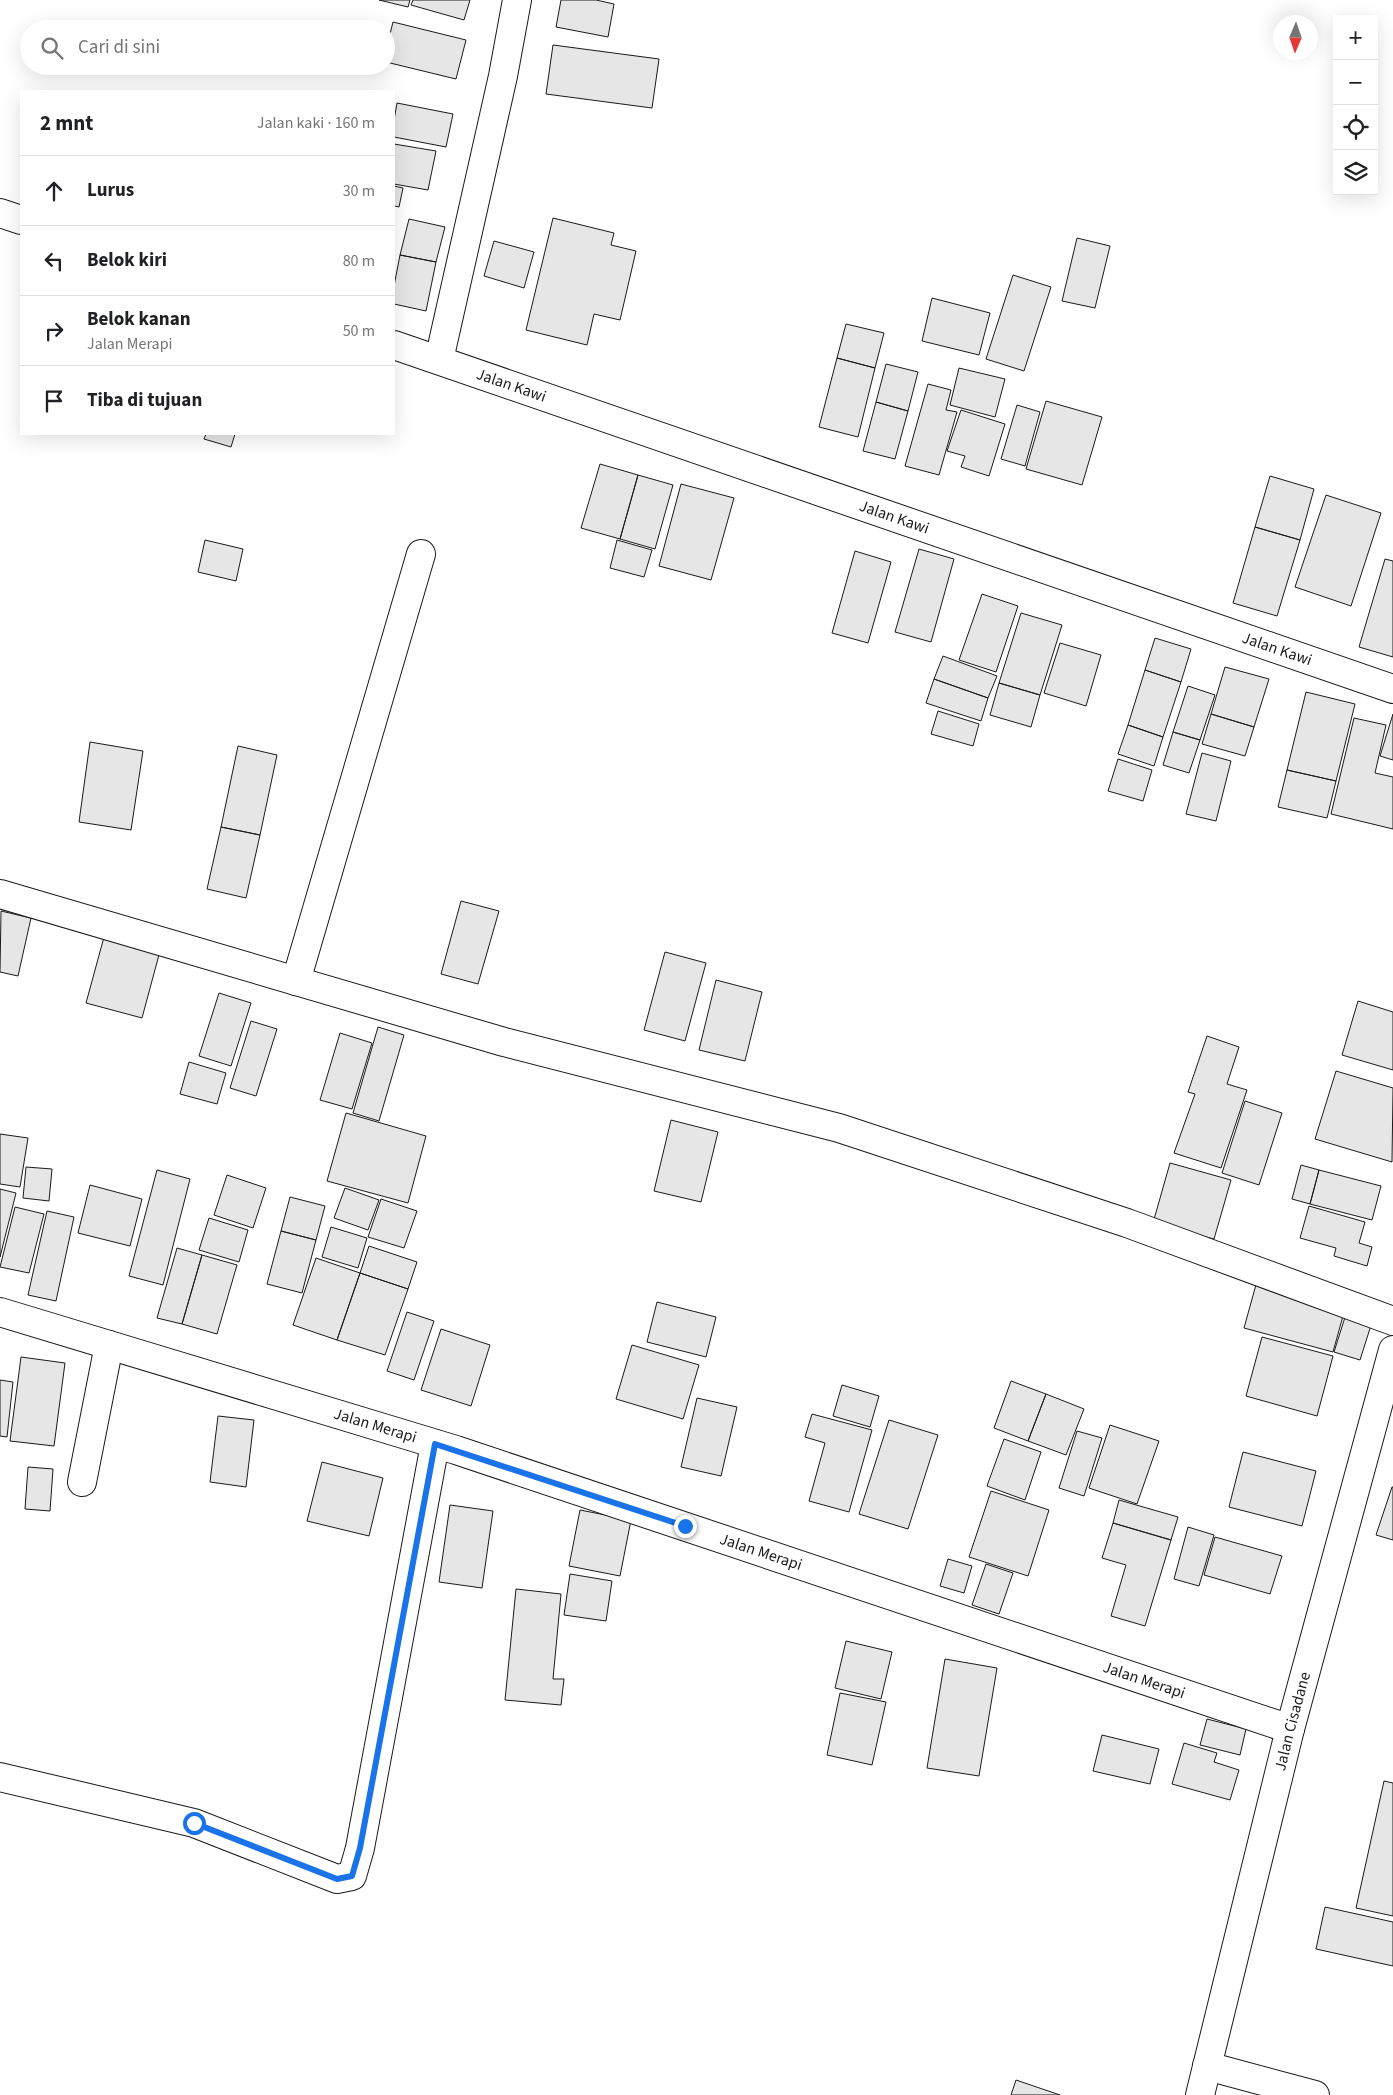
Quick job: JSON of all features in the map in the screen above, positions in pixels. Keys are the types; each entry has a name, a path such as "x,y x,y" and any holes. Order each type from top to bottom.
{"street":[{"path":"439,360 503,76 517,0"},
{"path":"0,213 20,220"},
{"name":"Jalan Kawi","path":"395,344 1393,689"},
{"path":"296,981 421,554"},
{"path":"0,894 504,1042 839,1128 1127,1223 1393,1321"},
{"name":"Jalan Merapi","path":"0,1312 435,1444 1290,1729"},
{"path":"82,1482 109,1345"},
{"name":"Jalan Cisadane","path":"1200,2095 1290,1729 1393,1350"},
{"path":"0,1777 194,1823 337,1879 352,1876 360,1848 435,1444"},
{"path":"1207,2066 1315,2095"}],"building":[{"path":"379,0 410,0 408,7"},
{"path":"413,0 470,0 464,20 411,5"},
{"path":"561,0 596,0 614,4 608,37 556,27"},
{"path":"395,22 466,40 456,79 395,64"},
{"path":"553,45 659,59 652,108 546,94"},
{"path":"397,103 453,114 446,147 395,137"},
{"path":"395,144 436,151 428,190 395,184"},
{"path":"395,186 403,188 399,207 395,206"},
{"path":"553,218 614,233 611,245 636,251 620,320 594,314 587,345 526,330"},
{"path":"409,219 445,227 436,262 400,255"},
{"path":"1077,238 1110,246 1095,308 1062,301"},
{"path":"494,241 534,252 524,288 484,276"},
{"path":"400,255 436,262 426,311 395,304 395,281"},
{"path":"1013,275 1051,287 1024,371 986,359"},
{"path":"932,298 990,313 979,355 922,341"},
{"path":"846,324 884,333 875,368 837,358"},
{"path":"837,358 875,368 858,437 819,427"},
{"path":"886,364 918,372 908,411 876,402"},
{"path":"959,368 1005,379 995,417 950,405"},
{"path":"928,384 951,390 946,410 957,412 939,475 905,466"},
{"path":"1046,401 1102,417 1082,485 1026,469"},
{"path":"876,402 908,411 895,459 863,451"},
{"path":"1017,405 1040,412 1025,466 1001,459"},
{"path":"961,410 1005,424 989,476 961,467 965,456 947,451"},
{"path":"206,435 235,435 231,447 204,439"},
{"path":"600,464 638,475 620,539 581,528"},
{"path":"638,475 673,485 655,549 620,539"},
{"path":"1270,476 1314,489 1300,540 1255,527"},
{"path":"681,484 734,498 711,580 659,566"},
{"path":"1326,495 1381,513 1351,606 1295,587"},
{"path":"1255,527 1300,540 1277,616 1233,603"},
{"path":"205,540 243,549 236,581 198,572"},
{"path":"617,540 652,550 644,577 610,568"},
{"path":"919,549 954,559 931,642 895,632"},
{"path":"855,551 891,562 868,643 832,633"},
{"path":"1385,559 1393,561 1393,657 1359,647"},
{"path":"982,594 1018,606 996,672 959,660"},
{"path":"1021,613 1062,625 1040,695 999,683"},
{"path":"1155,638 1191,649 1181,682 1145,670"},
{"path":"1060,643 1101,655 1086,706 1044,693"},
{"path":"943,656 997,676 988,698 934,679"},
{"path":"1225,667 1269,679 1254,727 1211,714"},
{"path":"1145,670 1181,682 1163,737 1128,725"},
{"path":"934,679 988,698 981,721 926,703"},
{"path":"999,683 1040,695 1031,727 990,715"},
{"path":"1188,686 1215,695 1200,740 1173,732"},
{"path":"1306,692 1355,704 1336,781 1287,770"},
{"path":"938,711 979,724 973,746 931,734"},
{"path":"1211,714 1254,727 1245,756 1202,744"},
{"path":"1393,714 1393,760 1380,756"},
{"path":"1354,718 1386,725 1375,773 1393,777 1393,829 1331,814"},
{"path":"1128,725 1163,737 1154,766 1118,754"},
{"path":"1173,732 1200,740 1189,773 1163,765"},
{"path":"90,742 143,751 131,830 79,822"},
{"path":"238,746 277,755 260,835 221,827"},
{"path":"1202,753 1231,761 1216,821 1186,814"},
{"path":"1118,759 1152,770 1143,801 1108,791"},
{"path":"1287,770 1336,781 1327,818 1278,807"},
{"path":"221,827 260,835 246,898 207,889"},
{"path":"461,901 499,911 478,984 441,974"},
{"path":"1,911 31,918 18,976 0,972"},
{"path":"104,937 160,951 142,1018 86,1003"},
{"path":"665,952 706,963 685,1041 644,1030"},
{"path":"716,980 762,992 745,1061 699,1050"},
{"path":"219,993 251,1003 231,1066 199,1056"},
{"path":"1358,1001 1393,1012 1393,1070 1342,1055"},
{"path":"251,1021 277,1029 256,1096 230,1088"},
{"path":"378,1027 404,1035 379,1121 353,1113"},
{"path":"340,1033 372,1043 352,1109 320,1100"},
{"path":"1207,1036 1239,1047 1227,1084 1247,1090 1221,1168 1174,1153 1195,1094 1188,1092"},
{"path":"189,1062 226,1073 217,1104 180,1094"},
{"path":"1336,1071 1393,1088 1392,1162 1315,1139"},
{"path":"1245,1101 1282,1113 1259,1185 1222,1173"},
{"path":"346,1113 426,1136 408,1203 327,1181"},
{"path":"671,1120 718,1132 701,1202 654,1191"},
{"path":"0,1134 28,1138 20,1187 0,1184"},
{"path":"1170,1163 1231,1180 1214,1239 1153,1223"},
{"path":"1301,1165 1319,1170 1310,1204 1292,1199"},
{"path":"26,1167 52,1169 49,1201 23,1198"},
{"path":"157,1170 190,1179 163,1285 129,1276"},
{"path":"1319,1170 1381,1186 1372,1220 1310,1204"},
{"path":"227,1175 266,1188 253,1228 214,1215"},
{"path":"90,1185 142,1199 130,1246 78,1233"},
{"path":"345,1188 379,1200 368,1230 334,1218"},
{"path":"0,1189 16,1193 0,1257"},
{"path":"290,1197 325,1206 316,1240 281,1231"},
{"path":"381,1199 417,1211 404,1248 368,1237"},
{"path":"1309,1206 1365,1222 1359,1243 1372,1247 1367,1266 1334,1256 1336,1248 1300,1238"},
{"path":"15,1207 44,1214 29,1273 0,1267"},
{"path":"47,1211 74,1217 56,1301 28,1295"},
{"path":"209,1218 248,1230 239,1262 199,1250"},
{"path":"331,1227 367,1238 358,1268 322,1257"},
{"path":"281,1231 316,1240 302,1293 267,1284"},
{"path":"369,1246 417,1262 408,1289 360,1273"},
{"path":"177,1248 202,1255 182,1324 157,1318"},
{"path":"202,1255 237,1265 217,1334 182,1324"},
{"path":"316,1258 360,1273 337,1340 293,1325"},
{"path":"360,1273 408,1289 385,1355 337,1340"},
{"path":"1257,1281 1346,1305 1333,1352 1244,1328"},
{"path":"657,1302 716,1317 706,1357 647,1342"},
{"path":"407,1312 434,1321 414,1380 387,1371"},
{"path":"1346,1314 1372,1322 1360,1360 1334,1352"},
{"path":"441,1329 490,1345 471,1406 421,1390"},
{"path":"1262,1337 1333,1356 1317,1416 1246,1396"},
{"path":"632,1345 699,1365 683,1419 616,1399"},
{"path":"21,1357 65,1363 54,1446 10,1441"},
{"path":"0,1380 13,1382 7,1437 0,1436"},
{"path":"1011,1381 1046,1394 1028,1441 994,1428"},
{"path":"842,1385 879,1396 870,1427 833,1416"},
{"path":"1046,1394 1084,1409 1066,1455 1028,1441"},
{"path":"697,1398 737,1407 721,1476 681,1467"},
{"path":"812,1414 872,1430 849,1512 809,1501 825,1443 805,1437"},
{"path":"218,1416 254,1420 246,1487 210,1482"},
{"path":"889,1420 938,1435 908,1529 859,1514"},
{"path":"1110,1425 1159,1441 1137,1504 1089,1488"},
{"path":"1077,1431 1102,1438 1084,1496 1059,1488"},
{"path":"1004,1439 1041,1452 1025,1500 987,1486"},
{"path":"1243,1452 1316,1471 1302,1526 1229,1507"},
{"path":"322,1462 383,1478 369,1536 307,1521"},
{"path":"28,1467 53,1469 50,1511 25,1509"},
{"path":"1393,1487 1393,1540 1376,1535"},
{"path":"991,1491 1049,1510 1028,1576 969,1557"},
{"path":"1119,1500 1178,1517 1171,1540 1113,1523"},
{"path":"450,1505 493,1511 482,1588 439,1582"},
{"path":"580,1510 631,1520 620,1576 569,1566"},
{"path":"1113,1523 1171,1540 1145,1626 1111,1616 1126,1565 1102,1558"},
{"path":"1188,1527 1214,1535 1199,1586 1174,1579"},
{"path":"1215,1537 1282,1556 1270,1594 1204,1575"},
{"path":"948,1559 972,1566 964,1593 940,1586"},
{"path":"986,1564 1013,1573 999,1614 972,1605"},
{"path":"570,1574 612,1581 606,1621 564,1615"},
{"path":"516,1589 561,1594 553,1679 564,1679 561,1705 505,1700"},
{"path":"846,1641 892,1652 881,1699 835,1688"},
{"path":"945,1659 997,1668 979,1776 927,1768"},
{"path":"840,1693 886,1702 872,1765 827,1755"},
{"path":"1207,1719 1246,1729 1240,1755 1200,1745"},
{"path":"1102,1735 1159,1749 1150,1784 1093,1771"},
{"path":"1184,1743 1217,1753 1214,1762 1239,1770 1230,1800 1172,1784"},
{"path":"1384,1781 1393,1783 1393,1916 1356,1908"},
{"path":"1325,1907 1393,1922 1393,1966 1316,1949"},
{"path":"1016,2080 1060,2095 1011,2095"}],"route":[{"path":"194,1823 337,1879 352,1876 360,1848 435,1444 685,1526"}]}
